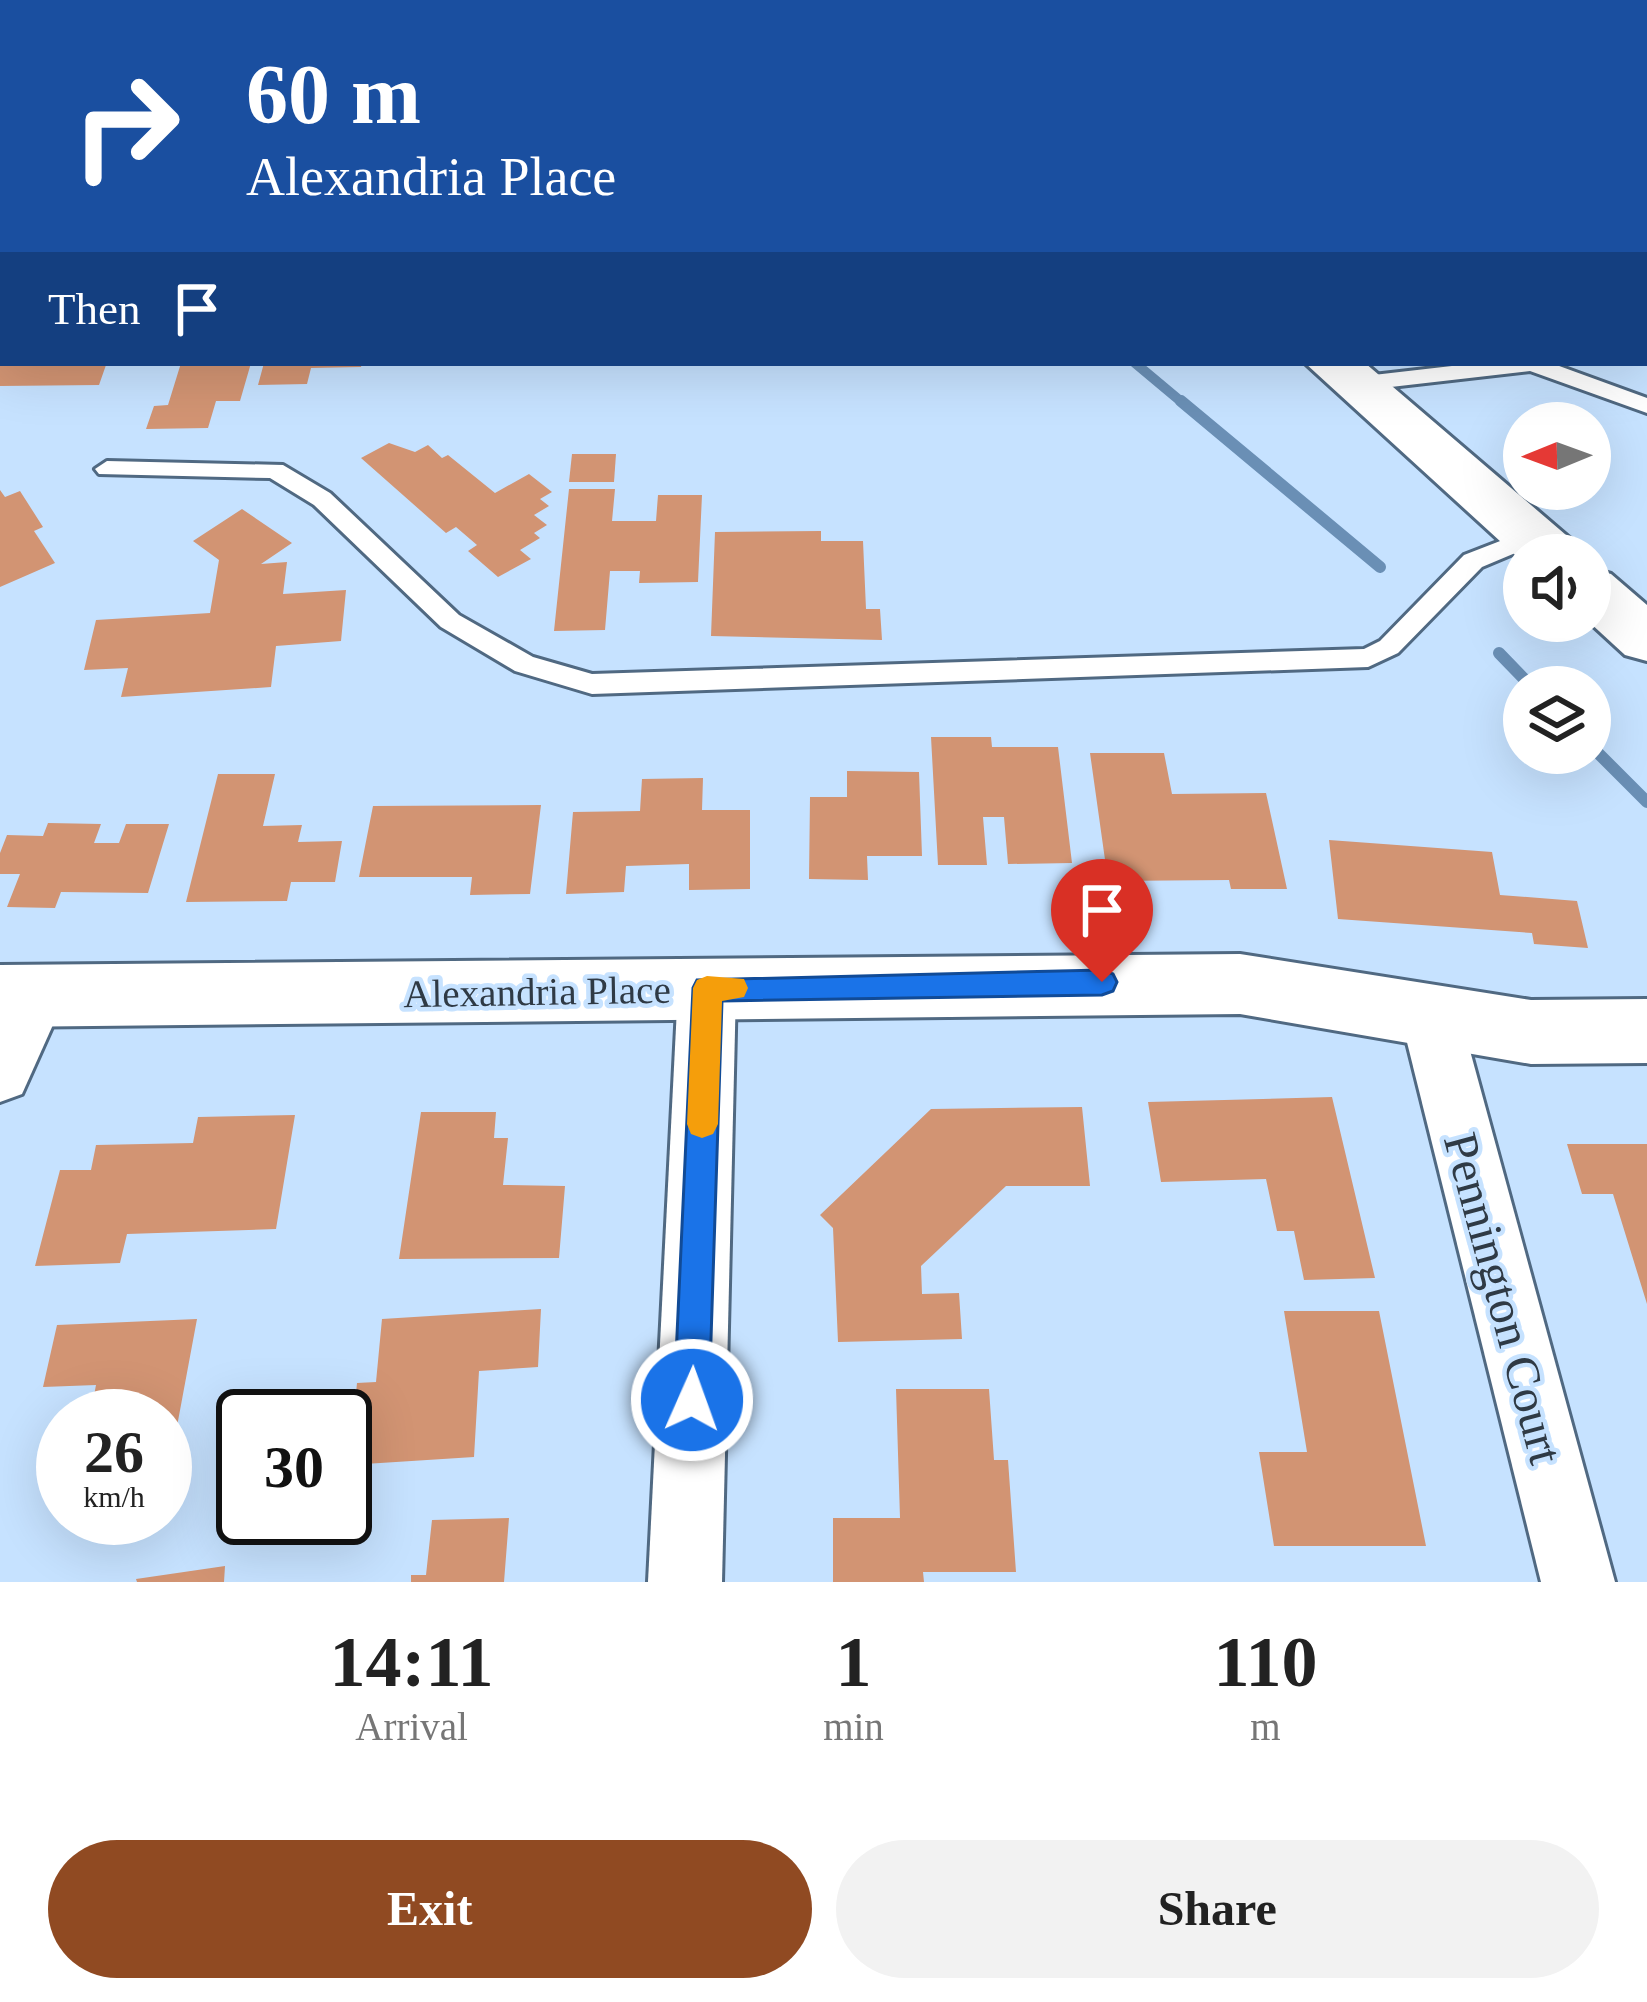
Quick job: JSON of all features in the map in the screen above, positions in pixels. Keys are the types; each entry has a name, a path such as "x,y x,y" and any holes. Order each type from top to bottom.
{"street":[{"path":"1344,374 1528,534"},
{"path":"1611,607 1647,639"},
{"name":"Alexandria Place","path":"18,997 1240,985 1531,1032 1647,1031"},
{"path":"685,1582 707,988"},
{"path":"0,1076 18,997"},
{"name":"Pennington Court","path":"1430,1014 1578,1582"}],"lane":[{"path":"1344,374 1483,366"},
{"path":"1543,366 1647,406"},
{"path":"107,469 275,470 322,500 450,621 524,664 592,684 1368,658 1390,647 1473,561 1503,554"}],"building":[{"path":"0,366 106,366 99,385 0,386"},
{"path":"180,366 250,366 240,401 216,401 208,428 146,429 154,406 168,405"},
{"path":"263,366 361,366 311,368 307,384 258,385"},
{"path":"389,443 415,452 428,445 495,493 529,474 552,492 540,499 549,506 534,515 547,525 534,533 540,538 520,550 531,559 498,577 468,551 477,545 456,527 446,533 361,458"},
{"path":"572,454 616,454 614,482 569,482"},
{"path":"569,489 615,489 612,521 656,521 658,495 702,495 698,582 639,583 640,571 610,571 605,630 554,631"},
{"path":"0,490 5,497 20,491 43,527 34,531 55,563 0,587"},
{"path":"242,509 292,543 261,564 287,562 283,594 346,590 341,641 276,646 271,687 121,697 128,668 84,670 96,620 210,613 219,560 193,541"},
{"path":"821,531 821,541 863,541 866,609 880,609 882,640 711,636 715,532"},
{"path":"931,737 991,737 992,747 1058,747 1072,863 1008,864 1004,817 983,817 987,865 938,865"},
{"path":"1090,753 1164,753 1172,794 1266,793 1287,889 1231,889 1229,880 1108,881"},
{"path":"847,771 919,772 922,856 867,856 868,880 809,879 810,797 847,797"},
{"path":"218,774 275,774 263,826 302,825 298,842 342,841 335,882 291,882 287,901 186,902"},
{"path":"703,778 702,810 750,810 750,889 689,890 689,864 626,866 624,892 566,894 573,812 640,811 642,779"},
{"path":"541,805 530,894 470,895 472,877 359,877 373,806"},
{"path":"48,823 101,824 94,843 119,843 126,824 169,824 148,893 61,892 55,908 7,907 20,874 0,874 0,853 7,835 43,836"},
{"path":"1329,840 1492,852 1500,895 1577,901 1588,948 1534,944 1532,933 1338,919"},
{"path":"1332,1097 1375,1278 1304,1280 1294,1231 1277,1231 1266,1179 1161,1182 1148,1102"},
{"path":"1082,1107 1090,1186 1006,1186 921,1266 922,1294 959,1293 962,1339 838,1342 833,1228 820,1215 931,1109"},
{"path":"421,1112 496,1112 494,1138 508,1138 503,1185 565,1186 559,1258 399,1259"},
{"path":"295,1115 276,1229 127,1234 120,1263 35,1266 60,1170 91,1170 96,1145 193,1143 198,1117"},
{"path":"1567,1144 1647,1144 1647,1304 1613,1194 1582,1194"},
{"path":"541,1309 538,1367 479,1371 474,1457 372,1464 372,1389 356,1389 357,1383 376,1382 382,1319"},
{"path":"1284,1311 1379,1311 1426,1546 1274,1546 1259,1452 1307,1452"},
{"path":"197,1319 184,1389 43,1387 57,1325"},
{"path":"896,1389 989,1389 994,1460 1008,1460 1016,1572 923,1572 924,1582 833,1582 833,1518 900,1518"},
{"path":"509,1518 504,1582 411,1582 411,1575 426,1575 432,1520"},
{"path":"225,1566 224,1582 136,1579"}],"waterway":[{"path":"1139,366 1184,404"},
{"path":"1181,401 1380,567"},
{"path":"1499,653 1512,666"},
{"path":"1611,766 1647,802"}],"slow traffic":[{"path":"702,1124 707,988 733,988"}],"route":[{"path":"692,1400 707,988 1102,982"}]}
